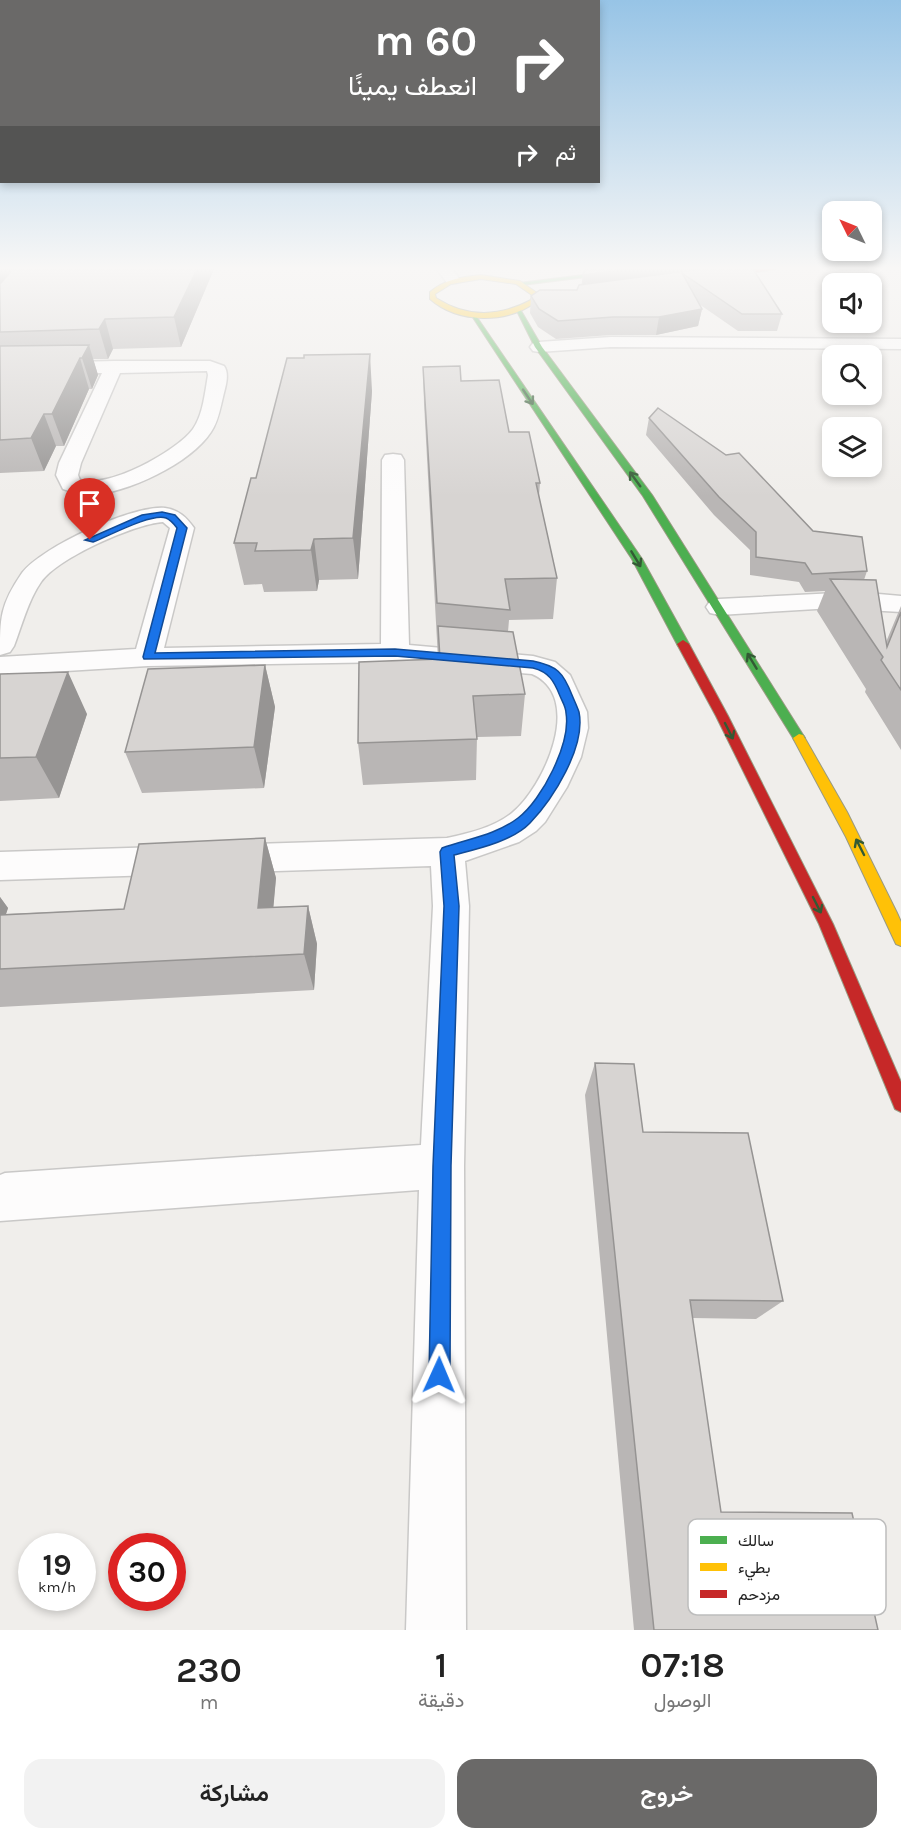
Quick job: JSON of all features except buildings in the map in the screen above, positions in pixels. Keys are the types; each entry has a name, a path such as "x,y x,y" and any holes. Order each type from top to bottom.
{"street":[{"path":"493,345 642,569 722,716 826,924 901,1103"},
{"path":"539,346 559,345"},
{"path":"539,346 647,495 719,607 826,782 862,851 901,939"},
{"path":"0,369 114,366 210,366 219,371 203,430 193,441 175,455 148,470 94,488 82,488 71,483 67,475 70,463 114,366"},
{"path":"393,460 395,653"},
{"path":"0,646 25,589 35,573 54,557 126,524 162,515 172,517 182,528 148,657"},
{"path":"719,607 836,600 901,604"},
{"path":"0,666 148,657 395,653 547,668 556,675 573,712 573,730 566,757 546,793 524,821 490,839 447,852 0,866"},
{"path":"436,1630 442,1166 451,906 447,852"},
{"path":"0,1198 442,1166"}],"traffic: fast":[{"path":"493,345 637,559 683,644"},
{"path":"538,345 647,495 799,738"}],"traffic: slow":[{"path":"799,738 841,812 901,939"}],"traffic: jam":[{"path":"683,644 722,716 826,924 901,1103"}],"route":[{"path":"90,540 146,517 162,515 172,517 182,528 148,657 395,653 533,665 547,668 556,675 563,688 573,712 573,730 566,757 546,793 524,821 490,839 447,852 451,906 442,1166 439,1375"}]}
